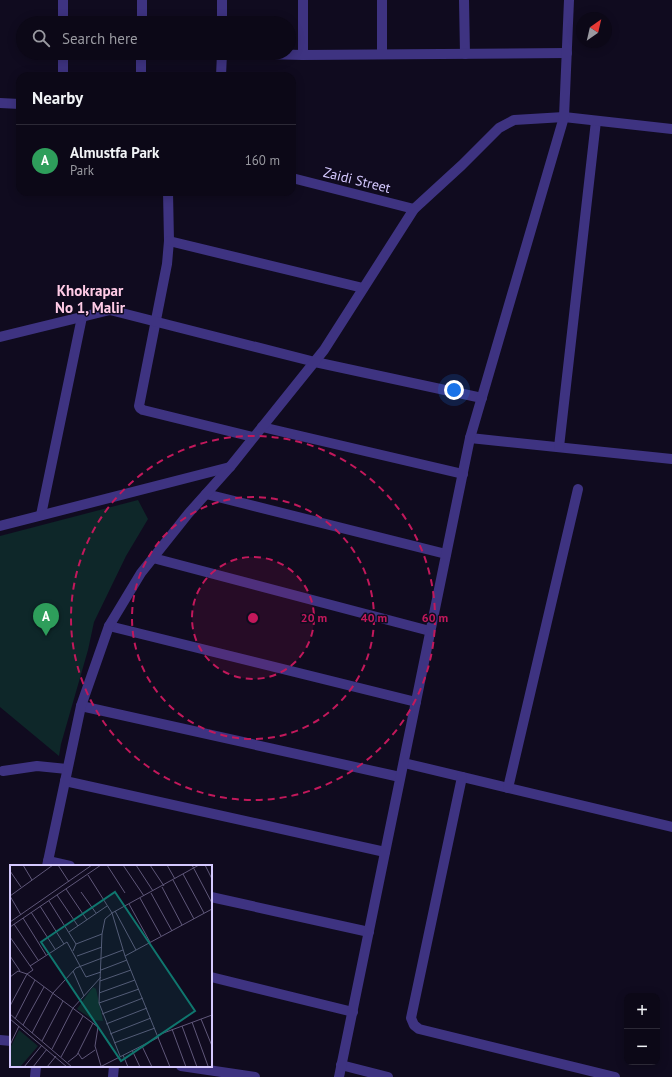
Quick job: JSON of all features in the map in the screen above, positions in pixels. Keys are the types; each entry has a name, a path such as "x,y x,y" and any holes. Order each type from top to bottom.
{"street":[{"path":"63,0 63,16"},
{"path":"142,0 142,16"},
{"path":"222,0 222,16"},
{"path":"303,0 303,55"},
{"path":"382,0 382,54"},
{"path":"464,0 465,54"},
{"path":"339,1077 470,438 564,117 569,0"},
{"path":"296,55 567,53"},
{"path":"63,60 63,72"},
{"path":"141,72 142,60"},
{"path":"221,72 222,60"},
{"path":"0,103 16,104"},
{"path":"59,865 48,864 67,769 81,706 109,626 141,573 230,467 324,350 414,209 462,165 499,128 514,120 564,117 672,129"},
{"path":"559,447 596,121"},
{"name":"Zaidi Street","path":"296,179 414,209"},
{"path":"168,196 169,241 167,264 139,406 143,410 253,437"},
{"path":"169,241 364,288"},
{"path":"0,337 110,310 315,362 482,398"},
{"path":"41,516 82,317"},
{"path":"262,427 463,474"},
{"path":"470,438 672,459"},
{"path":"0,526 230,467"},
{"path":"508,788 578,490"},
{"path":"206,494 446,554"},
{"path":"153,558 430,631"},
{"path":"109,626 416,702"},
{"path":"81,706 400,777"},
{"path":"404,763 672,827"},
{"path":"1,770 37,766 67,769"},
{"path":"462,776 411,1018 414,1025 419,1029 615,1077"},
{"path":"65,781 385,852"},
{"path":"212,897 369,932"},
{"path":"212,978 353,1012"},
{"path":"0,1040 10,1041"},
{"path":"341,1065 388,1077"},
{"path":"35,1077 36,1067"},
{"path":"112,1077 114,1067"},
{"path":"183,1067 194,1072 256,1077"}],"green space":[{"path":"138,500 148,519 126,556 94,622 88,650 61,744 59,756 0,707 0,536"}],"place":[{"name":"Almustfa Park","path":"46,636"}],"district":[{"name":"Khokrapar No 1, Malir","path":"90,300"}]}
